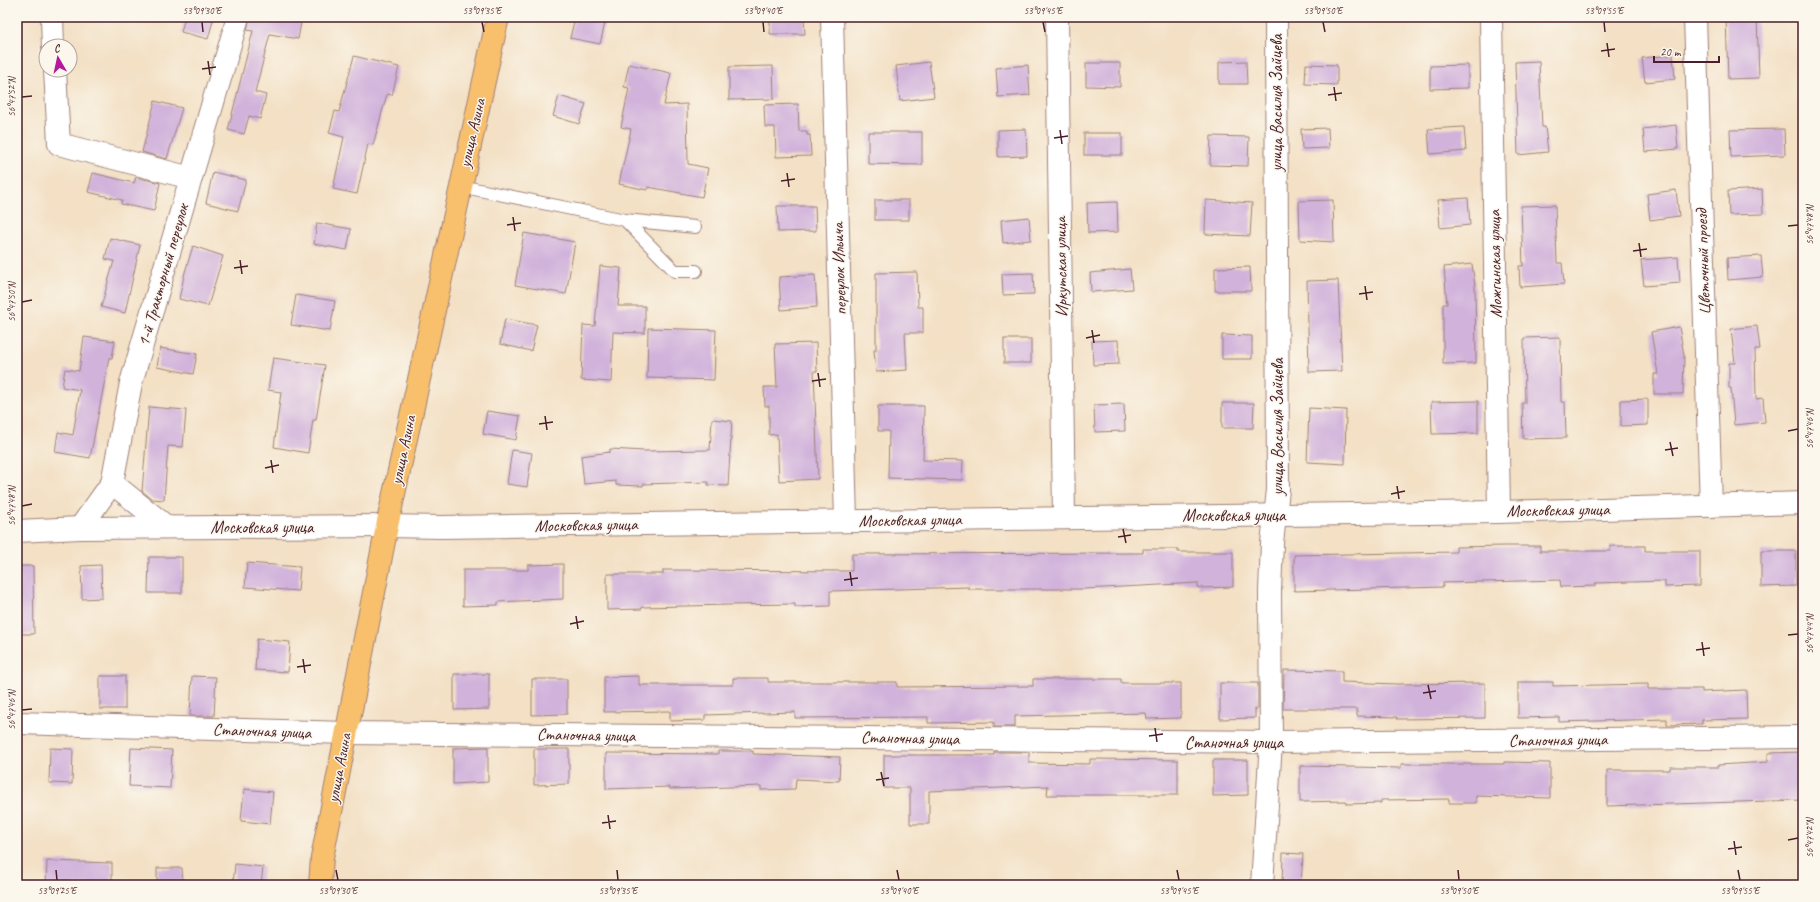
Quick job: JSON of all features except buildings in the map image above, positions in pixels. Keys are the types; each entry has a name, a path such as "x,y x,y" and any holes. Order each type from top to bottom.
{"main road":[{"name":"улица Азина","path":"320,885 322,858 387,526 498,17"}],"street":[{"path":"52,17 53,38"},
{"name":"1-й Тракторный переулок","path":"80,528 112,483 131,383 238,17"},
{"name":"переулок Ильича","path":"832,17 846,521"},
{"name":"Иркутская улица","path":"1057,17 1064,517"},
{"name":"улица Василия Зайцева","path":"1262,885 1271,742 1270,591 1272,543 1278,490 1276,17"},
{"name":"Можгинская улица","path":"1491,17 1499,512"},
{"name":"Цветочный проезд","path":"1696,17 1711,506"},
{"path":"55,78 59,144 191,178"},
{"path":"112,483 167,528"},
{"name":"Московская улица","path":"17,531 80,528 441,527 1499,512 1803,503"},
{"name":"Станочная улица","path":"17,723 346,733 1271,742 1803,737"}],"lane":[{"path":"460,186 625,220 695,227"},
{"path":"625,220 675,271 696,271"}]}
